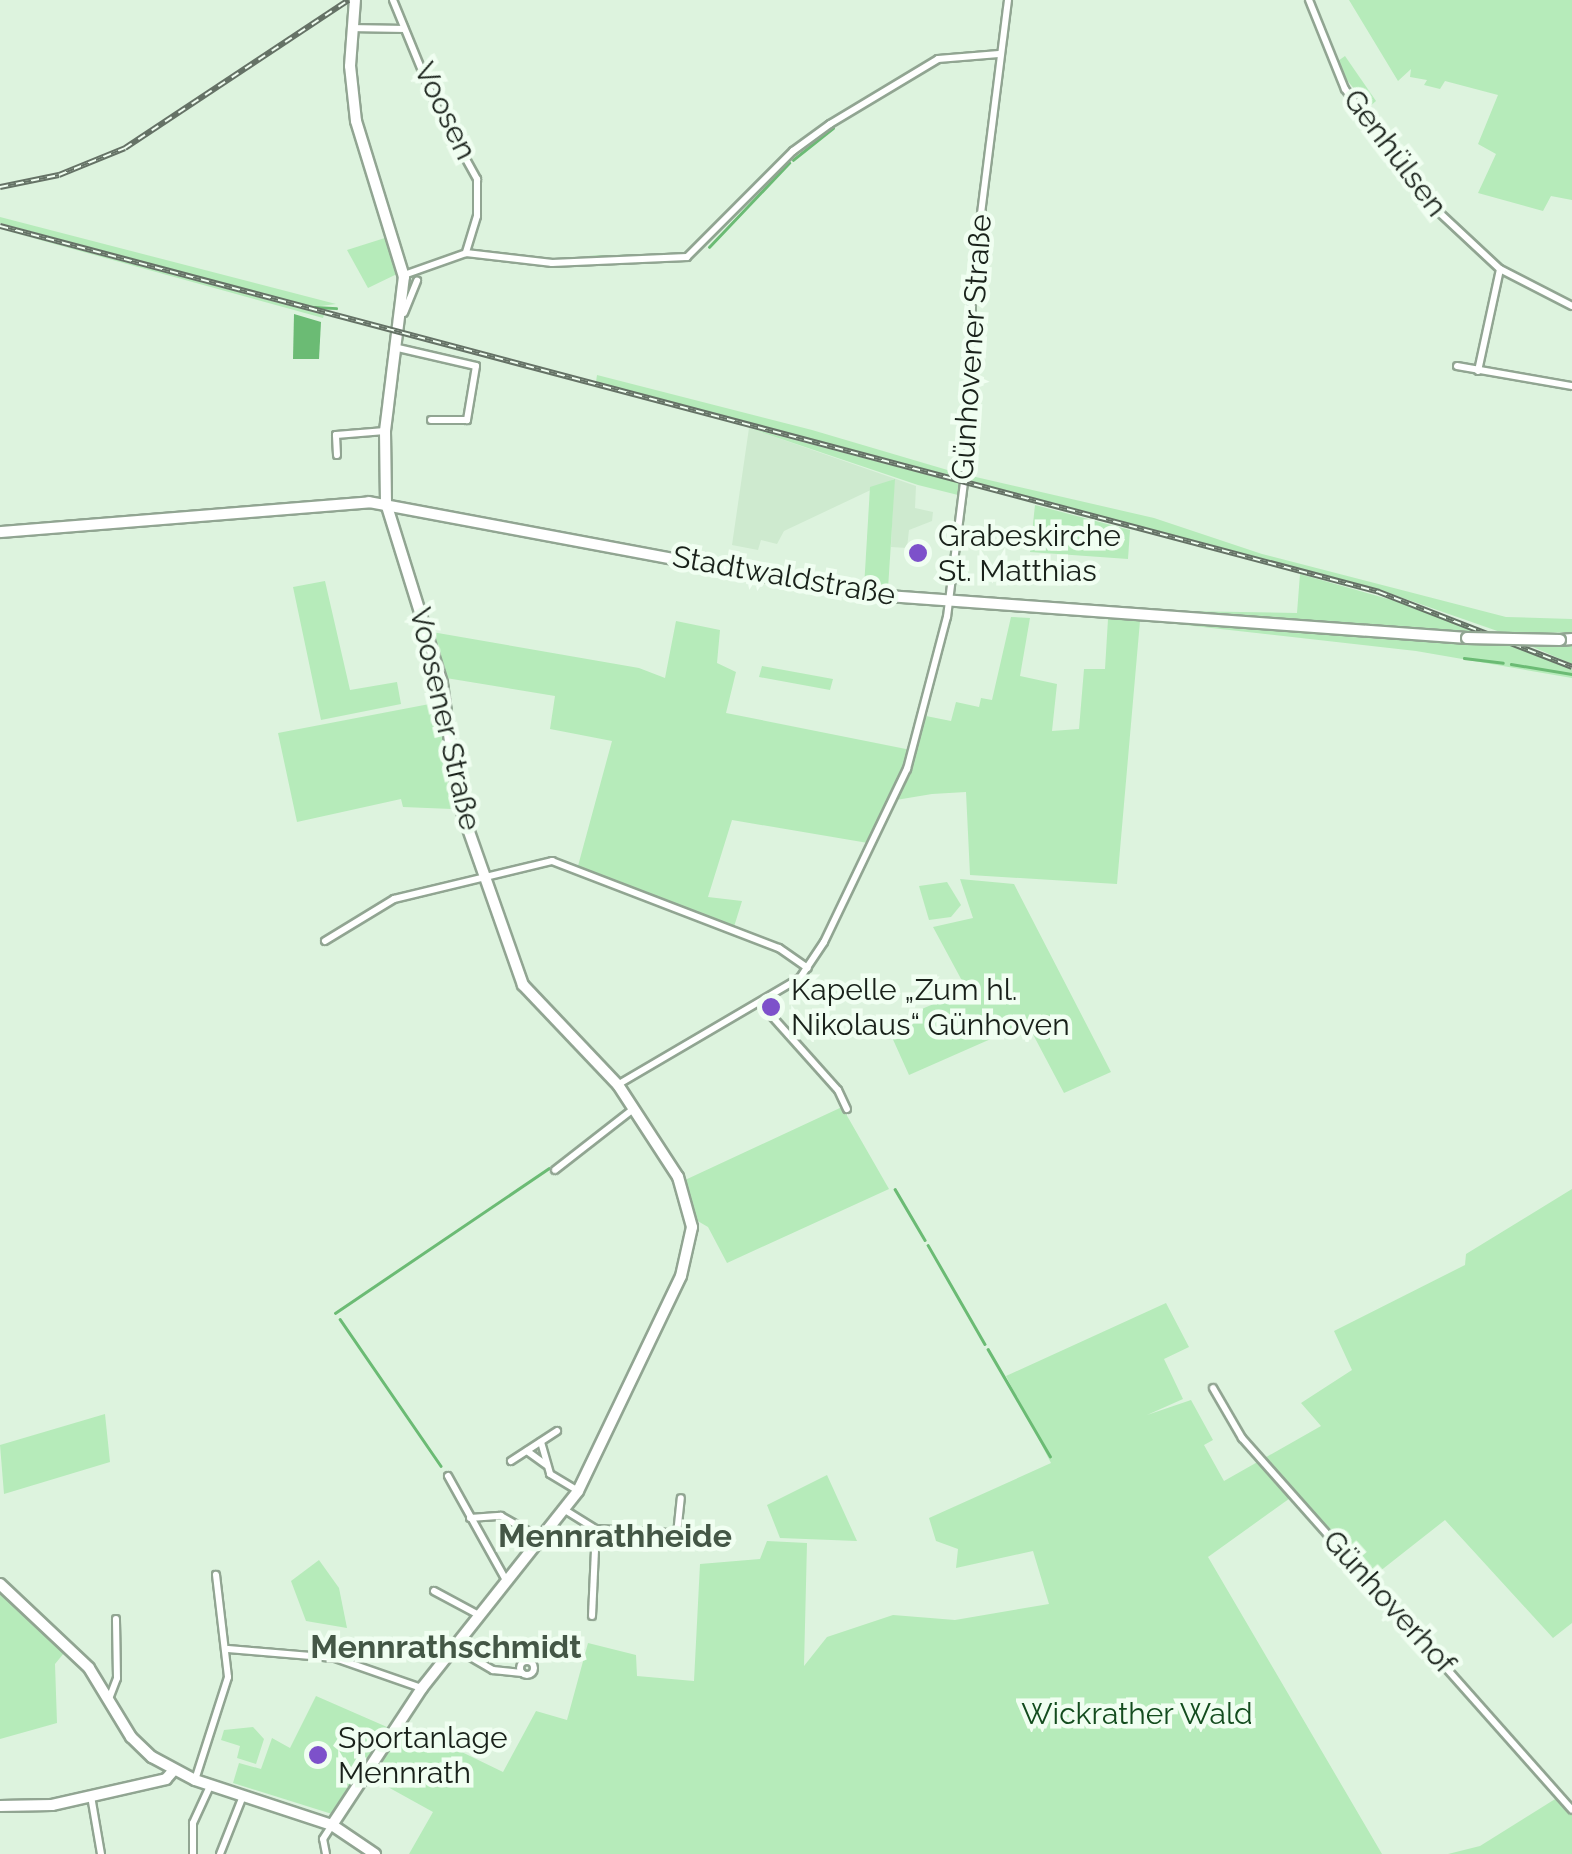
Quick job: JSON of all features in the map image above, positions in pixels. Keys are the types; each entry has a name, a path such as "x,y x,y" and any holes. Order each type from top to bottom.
{"street":[{"path":"355,0 352,28 356,122 404,280 404,313 384,431 386,503"},
{"name":"Voosen","path":"393,0 477,180 477,216 466,253"},
{"path":"404,280 466,253 552,263 686,257 830,124 938,59 999,54 1008,0"},
{"name":"Genhülsen","path":"1308,0 1345,88 1427,201 1500,269 1572,306"},
{"name":"Voosen","path":"352,28 404,30"},
{"name":"Günhovener Straße","path":"618,1085 761,1004 808,968 907,769 948,602 970,443 972,285 999,54"},
{"path":"1478,371 1500,269"},
{"path":"404,313 417,280 426,271"},
{"path":"404,280 417,280"},
{"path":"398,348 476,364 467,420 431,420"},
{"path":"1457,366 1572,386"},
{"path":"337,456 336,435 384,431"},
{"name":"Stadtwaldstraße","path":"0,532 122,517 386,503 819,588 948,602 1467,638 1566,639"},
{"name":"Voosener Straße","path":"386,503 442,683 458,800 523,985 618,1085 678,1177 692,1227 682,1276 578,1491"},
{"path":"325,941 394,899 552,861 780,948 808,968"},
{"path":"761,1004 838,1090 847,1109"},
{"path":"555,1170 632,1110"},
{"name":"Günhoverhof","path":"1213,1388 1242,1438 1572,1810"},
{"path":"511,1461 557,1431"},
{"path":"541,1442 548,1467"},
{"path":"326,1854 323,1839 422,1688 578,1491 527,1451"},
{"path":"448,1476 506,1582"},
{"path":"677,1534 681,1498"},
{"path":"564,1510 596,1529 705,1535"},
{"path":"470,1518 501,1516 542,1538"},
{"path":"592,1616 596,1529"},
{"path":"195,1780 224,1698 228,1648 216,1575"},
{"path":"0,1584 89,1668 131,1737 173,1771 332,1826 375,1854"},
{"path":"434,1591 479,1616"},
{"path":"109,1698 117,1678 116,1619"},
{"path":"454,1647 493,1670 522,1673"},
{"path":"228,1648 335,1658 422,1688"},
{"path":"0,1806 92,1796 166,1779 173,1771"},
{"path":"193,1854 193,1823 210,1784"},
{"path":"220,1854 243,1795"},
{"path":"92,1796 101,1854"}],"shaded area":[{"path":"294,314 321,322 319,359 293,359"},
{"path":"749,428 916,486 915,508 933,512 932,521 909,530 907,548 891,547 894,479 784,531 777,544 761,540 758,550 732,545"}],"green space":[{"path":"1349,0 1572,0 1572,200 1551,196 1543,211 1478,193 1496,154 1478,144 1498,95 1445,81 1440,89 1424,85 1427,80 1410,77 1411,69 1398,81"},
{"path":"1345,56 1376,101 1369,107 1342,74 1338,61"},
{"path":"0,217 336,304 313,307 0,223"},
{"path":"0,229 190,279 324,315 323,318"},
{"path":"388,237 399,273 368,288 347,250"},
{"path":"597,375 812,430 961,474 960,479 596,382"},
{"path":"749,428 959,483 958,495 918,485"},
{"path":"967,475 1154,518 1262,554 1506,617 1572,619 1572,632 1506,634 1377,589 966,480"},
{"path":"895,479 888,589 864,588 870,487"},
{"path":"1035,505 1130,530 1128,559 1030,552"},
{"path":"1300,574 1427,610 1493,634 1179,611 1297,613"},
{"path":"325,581 350,690 397,682 401,704 321,720 293,587"},
{"path":"1011,617 1030,618 1020,676 1057,684 1052,731 1079,729 1084,669 1105,669 1108,619 1140,621 1117,884 970,875 966,792 932,794 890,801 868,843 732,820 708,897 742,901 733,930 578,866 612,741 550,729 555,696 446,678 432,632 639,668 665,678 676,621 720,630 717,663 736,672 726,713 916,751 926,716 951,721 956,702 979,707 981,698 992,700"},
{"path":"1149,621 1525,647 1572,669 1572,678 1416,651"},
{"path":"1572,643 1572,664 1533,647 1556,646"},
{"path":"762,666 833,679 830,690 759,677"},
{"path":"440,702 452,809 403,807 401,799 297,822 278,733"},
{"path":"960,879 1014,884 1111,1072 1064,1093 1027,1023 909,1075 886,1024 967,990 933,927 973,918"},
{"path":"947,882 961,905 951,917 929,920 919,886"},
{"path":"842,1107 889,1189 727,1263 708,1227 696,1220 685,1180"},
{"name":"Wickrather Wald","path":"1572,1189 1572,1623 1553,1638 1445,1520 1370,1579 1293,1496 1208,1557 1382,1854 409,1854 433,1812 368,1776 395,1731 406,1725 503,1772 536,1711 567,1720 588,1643 636,1655 637,1676 694,1681 700,1564 760,1559 767,1541 807,1543 804,1666 827,1637 893,1615 955,1620 1049,1604 1033,1551 956,1568 958,1549 936,1541 929,1518 1051,1463 1006,1376 1166,1303 1189,1347 1164,1359 1183,1399 1147,1415 1191,1400 1213,1440 1204,1445 1224,1481 1321,1426 1301,1403 1352,1370 1334,1331 1465,1265 1466,1254"},
{"path":"105,1414 110,1462 4,1494 0,1445"},
{"path":"827,1475 857,1541 780,1538 767,1505"},
{"path":"319,1560 339,1588 347,1628 306,1621 291,1581"},
{"path":"0,1593 64,1653 55,1664 57,1723 0,1739"},
{"name":"Sportanlage Mennrath","path":"316,1696 387,1727 332,1814 233,1783 239,1763 261,1769 272,1738 290,1748"},
{"path":"253,1727 264,1739 256,1764 237,1758 240,1746 221,1740 224,1730"},
{"path":"1560,1796 1572,1809 1572,1854 1448,1854 1480,1846"}],"waterway":[{"path":"400,9 408,26"},
{"path":"793,160 833,128"},
{"path":"709,247 789,163"},
{"path":"588,257 644,255"},
{"path":"649,255 661,255"},
{"path":"315,307 336,308"},
{"path":"1464,658 1503,663"},
{"path":"1511,664 1572,674"},
{"path":"335,1313 549,1168"},
{"path":"895,1189 925,1240"},
{"path":"928,1245 985,1344"},
{"path":"340,1319 441,1466"},
{"path":"988,1349 1050,1456"}],"railway":[{"path":"0,187 59,175 125,148 349,0"},
{"path":"0,226 1379,592 1572,667"}],"place":[{"name":"Grabeskirche St. Matthias","path":"918,553"},
{"name":"Kapelle „Zum hl. Nikolaus“ Günhoven","path":"771,1007"},
{"name":"Sportanlage Mennrath","path":"318,1755"}],"district":[{"name":"Mennrathheide","path":"615,1536"},
{"name":"Mennrathschmidt","path":"446,1647"}]}
